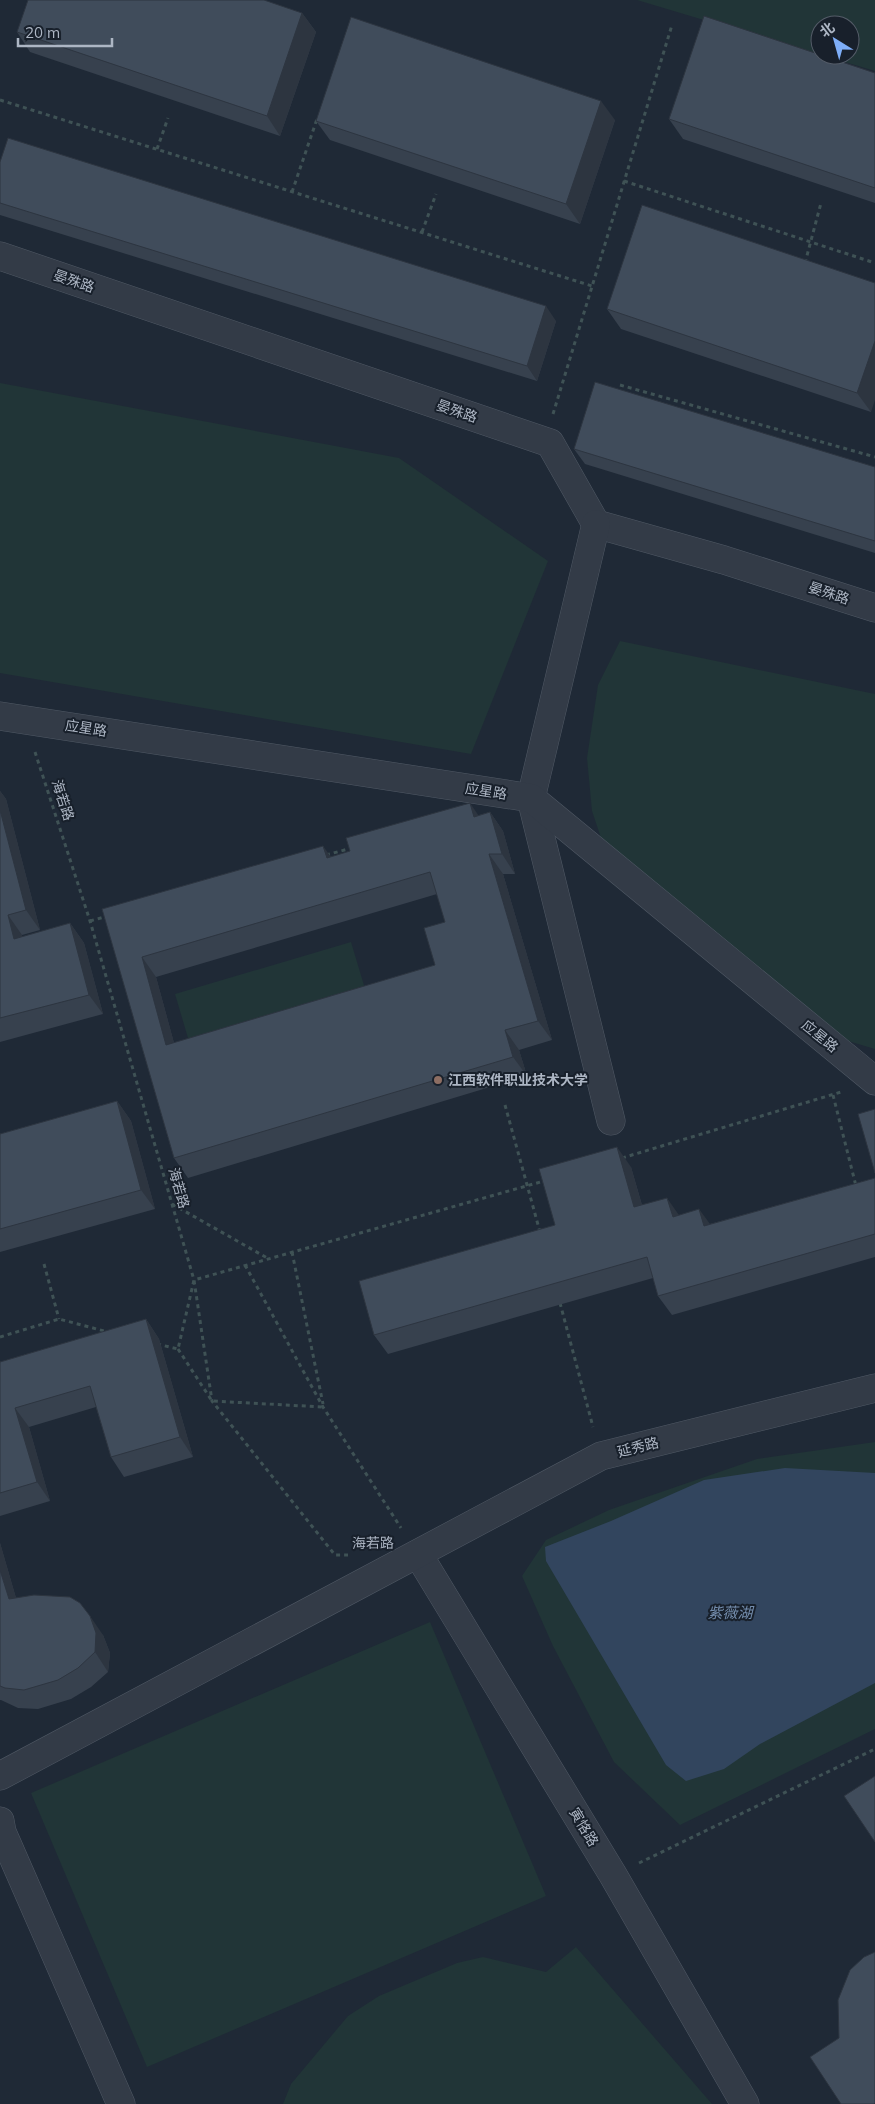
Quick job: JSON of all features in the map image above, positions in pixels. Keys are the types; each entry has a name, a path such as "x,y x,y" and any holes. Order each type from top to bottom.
{"street":[{"name":"晏殊路","path":"0,256 545,441"},
{"path":"545,441 550,443 596,524 531,798 611,1121"},
{"name":"晏殊路","path":"596,524 724,560 875,608"},
{"name":"应星路","path":"12,717 531,798 875,1082"},
{"name":"延秀路","path":"0,1776 602,1456 875,1388"},
{"name":"寅恪路","path":"418,1554 613,1875 746,2104"},
{"path":"0,1821 6,1841 121,2104"}],"path":[{"path":"545,441 672,25"},
{"path":"0,100 592,286"},
{"path":"292,192 319,112"},
{"path":"157,149 168,118"},
{"path":"624,181 875,263"},
{"path":"422,232 436,194"},
{"path":"805,266 821,203"},
{"path":"620,385 875,457"},
{"name":"海若路","path":"12,717 90,921 194,1280 212,1401 335,1555 353,1555"},
{"path":"320,857 358,846"},
{"path":"90,921 109,916"},
{"path":"616,1160 850,1090"},
{"path":"832,1095 857,1190"},
{"path":"505,1104 541,1233"},
{"path":"178,1349 194,1280 545,1180"},
{"path":"172,1204 269,1258"},
{"path":"292,1252 324,1407"},
{"path":"44,1264 59,1319"},
{"path":"245,1265 324,1407 418,1554"},
{"path":"559,1299 602,1456"},
{"path":"0,1337 59,1319 114,1333"},
{"path":"151,1342 178,1349 212,1401 324,1407"},
{"path":"613,1875 875,1749"}],"green space":[{"path":"637,0 875,0 875,71 855,65 860,65 860,15 810,15 810,52"},
{"path":"0,383 399,458 548,561 471,754 0,673"},
{"path":"620,641 875,694 875,1049 845,1040 602,841 592,811 587,758 598,685"},
{"path":"351,942 369,1002 193,1055 175,994"},
{"name":"紫薇湖","path":"875,1442 875,1729 680,1825 614,1762 553,1646 522,1576 546,1540 609,1510 757,1459"},
{"path":"430,1622 546,1896 147,2067 31,1793"},
{"path":"576,1947 712,2104 283,2104 291,2084 348,2016 379,1996 457,1963 483,1957 546,1972"}],"water":[{"name":"紫薇湖","path":"785,1468 875,1473 875,1683 760,1744 724,1769 686,1781 666,1765 546,1561 545,1547 611,1521 704,1480"}],"building":[{"path":"28,0 264,0 302,13 267,116 17,32"},
{"path":"704,16 810,51 810,65 851,65 875,73 875,188 669,119"},
{"path":"351,17 601,101 566,204 316,121"},
{"path":"8,138 546,306 527,366 0,203 0,162"},
{"path":"642,205 875,283 875,341 857,393 607,309"},
{"path":"595,382 875,467 875,541 574,449"},
{"path":"470,803 474,817 490,812 502,854 489,854 538,1021 505,1030 513,1057 174,1158 102,909 323,846 327,858 350,851 346,838","holes":["430,872 445,922 424,928 435,965 166,1045 142,957"]},
{"path":"0,810 26,910 8,915 14,939 70,923 89,995 0,1018"},
{"path":"117,1101 141,1190 0,1229 0,1134"},
{"path":"875,1109 875,1173 858,1114"},
{"path":"617,1147 634,1207 667,1198 673,1217 699,1209 704,1226 875,1178 875,1234 658,1296 647,1257 374,1335 359,1281 555,1225 539,1169"},
{"path":"146,1319 180,1437 111,1457 90,1386 15,1408 37,1482 0,1493 0,1362"},
{"path":"0,1570 9,1599 34,1595 70,1597 80,1603 90,1616 96,1633 95,1652 78,1668 58,1680 24,1690 0,1686"},
{"path":"875,1776 875,1842 844,1796"},
{"path":"875,1952 875,2103 841,2104 810,2057 839,2038 838,2000 850,1970 864,1957"}],"place":[{"name":"江西软件职业技术大学","path":"438,1080"}]}
